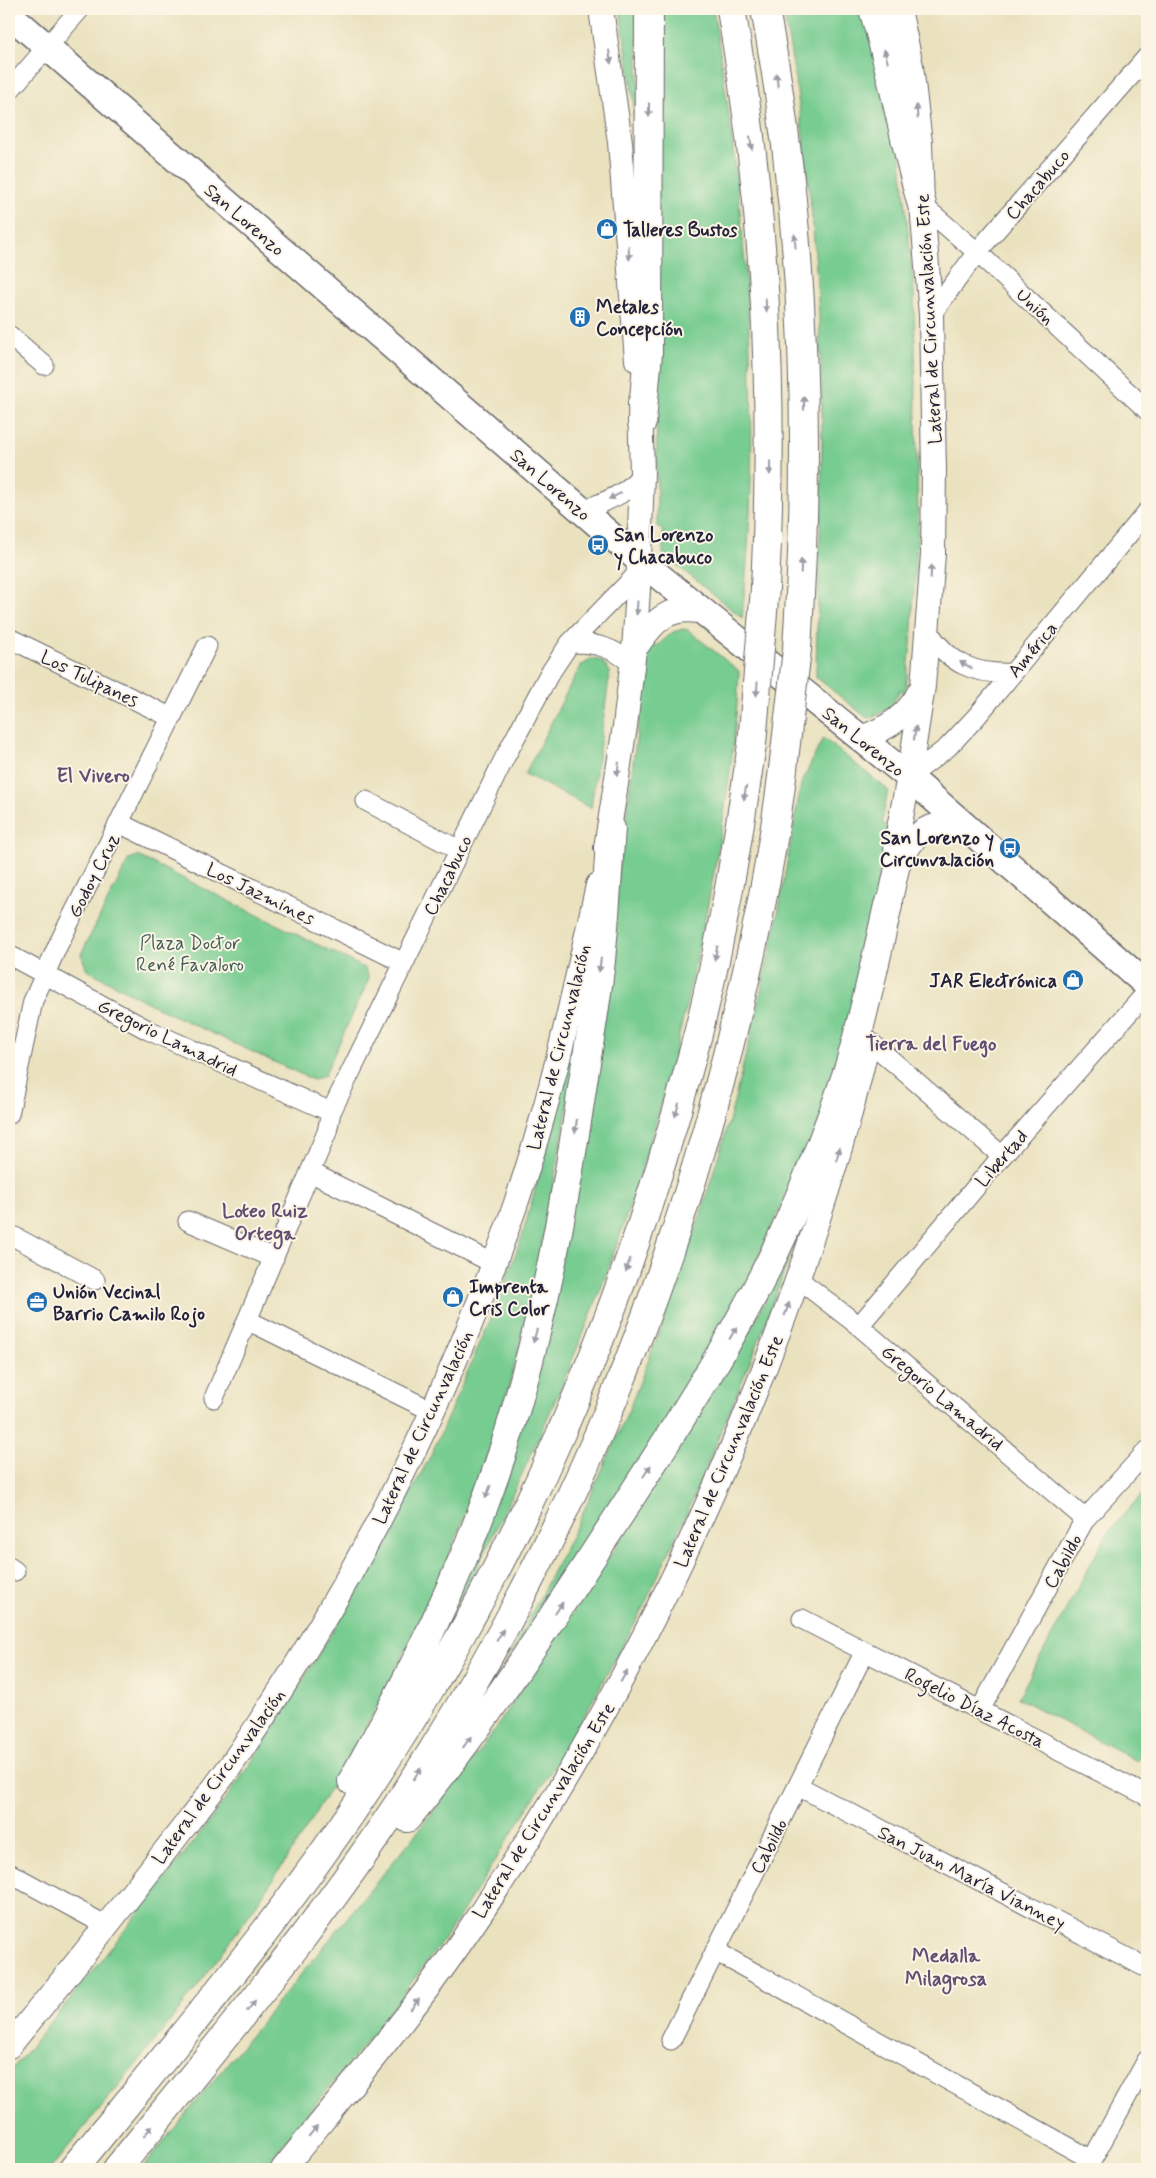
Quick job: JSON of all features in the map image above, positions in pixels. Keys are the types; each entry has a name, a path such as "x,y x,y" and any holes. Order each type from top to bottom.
{"highway":[{"path":"642,422 648,353 649,9"},
{"path":"72,2169 235,1972 367,1790 434,1679 500,1561 574,1403 656,1183 694,1050 725,911 752,744 765,588 770,455 766,303 753,153 731,9"},
{"path":"117,2169 207,2061 280,1968 354,1868 389,1817 467,1694 540,1559 610,1406 650,1307 689,1193 723,1075 758,921 783,769 796,658 799,614 805,465 802,332 787,155 765,9"},
{"path":"874,9 922,205"},
{"path":"235,1972 349,1785 382,1727 447,1593 502,1456 539,1322 567,1189 602,950 611,829"},
{"path":"280,1968 442,1775 521,1667 664,1445 740,1321 758,1288 796,1206 843,1082 861,1023 888,905"}],"main road":[{"name":"San Lorenzo","path":"9,14 582,511 639,566 705,612 909,777 1147,985"}],"street":[{"path":"9,90 80,9"},
{"name":"Lateral de Circunvalación","path":"9,2046 107,1926 229,1768 280,1690 365,1545 404,1471 448,1378 493,1263 527,1167 554,1074 611,829 633,657 639,566 642,422 620,142 601,9"},
{"name":"Lateral de Circunvalación Este","path":"283,2169 422,1995 460,1943 498,1887 592,1735 636,1654 689,1545 751,1403 798,1279 837,1160 860,1078 868,1040 888,905 896,868 896,843 909,777 922,686 933,554 934,471 931,315 916,100 899,9"},
{"name":"Chacabuco","path":"931,315 977,252 1147,57"},
{"name":"Unión","path":"922,205 977,252 1147,410"},
{"path":"9,335 44,365"},
{"path":"582,511 620,495 637,481 642,473"},
{"name":"América","path":"909,777 948,747 977,716 1147,512"},
{"name":"Chacabuco","path":"214,1398 328,1132 331,1112 459,850 543,684 570,643 639,566"},
{"path":"570,643 593,643 624,656 633,657 651,627 669,613 686,609 705,612"},
{"path":"928,630 941,649 975,670 989,674 1013,673"},
{"name":"Los Tulipanes","path":"9,638 172,718"},
{"name":"Godoy Cruz","path":"9,1114 33,1001 119,823 208,646"},
{"path":"860,738 882,730 901,716 915,701 922,686"},
{"path":"366,801 459,850"},
{"name":"Los Jazmines","path":"119,823 404,963"},
{"path":"896,868 922,830 941,824 962,824"},
{"name":"Gregorio Lamadrid","path":"9,955 148,1030 331,1112"},
{"name":"Libertad","path":"859,1326 1002,1156 1147,992"},
{"path":"868,1040 1002,1156"},
{"path":"310,1172 493,1263"},
{"path":"188,1221 274,1258"},
{"path":"9,1234 95,1280"},
{"name":"Gregorio Lamadrid","path":"798,1279 859,1326 1085,1519"},
{"path":"247,1320 432,1411"},
{"name":"Cabildo","path":"980,1710 1085,1519 1147,1452"},
{"name":"Rogelio Díaz Acosta","path":"802,1619 1147,1796"},
{"name":"Cabildo","path":"671,2040 865,1651"},
{"name":"San Juan María Vianney","path":"798,1786 1147,1968"},
{"path":"9,1873 107,1926"},
{"path":"715,1951 1089,2165 1147,2060"}],"green space":[{"path":"620,9 637,9 639,117 634,116 633,94"},
{"path":"655,9 713,9 725,85 735,160 742,236 748,312 751,389 748,542 742,618 663,554 663,531 657,526"},
{"path":"783,9 866,9 901,160 914,291 918,524 911,645 905,693 900,690 883,712 867,718 816,677 822,471 820,333 813,224 807,170"},
{"path":"683,629 688,630 739,671 734,736 721,833 683,1021 659,1112 631,1202 600,1291 530,1458 450,1621 483,1525 601,999 649,645 650,641 657,646 673,632"},
{"path":"592,659 602,661 610,672 591,808 525,774 574,678 582,665"},
{"path":"823,738 888,790 882,822 888,827 863,964 829,1100 721,1339 505,1665 579,1521 626,1417 661,1328 701,1213 730,1118 749,1042 776,925 801,784"},
{"name":"Plaza Doctor René Favaloro","path":"138,856 365,968 369,979 324,1076 313,1080 162,1010 87,970 81,954 129,859"},
{"path":"583,986 591,987 541,1248 518,1352 504,1403 478,1479 449,1554 416,1628 380,1700 341,1770 255,1906 208,1972 150,2047 50,2169 9,2169 9,2073 97,1966 218,1810 262,1747 364,1580 432,1453 491,1318 522,1237 553,1125"},
{"path":"813,1193 760,1338 687,1513 642,1610 573,1736 454,1925 380,2025 263,2169 141,2169 416,1834 496,1728 616,1547 741,1346 774,1284"},
{"path":"1147,1489 1147,1742 1137,1761 1018,1698 1108,1532"}],"place":[{"name":"Talleres Bustos","path":"607,229"},
{"name":"Metales Concepción","path":"580,317"},
{"name":"San Lorenzo y Chacabuco","path":"598,545"},
{"name":"San Lorenzo y Circunvalación","path":"1010,848"},
{"name":"JAR Electrónica","path":"1073,980"},
{"name":"Imprenta Cris Color","path":"453,1297"},
{"name":"Unión Vecinal Barrio Camilo Rojo","path":"37,1302"}],"district":[{"name":"El Vivero","path":"93,775"},
{"name":"Tierra del Fuego","path":"931,1043"},
{"name":"Loteo Ruiz Ortega","path":"265,1222"},
{"name":"Medalla Milagrosa","path":"946,1966"}]}
